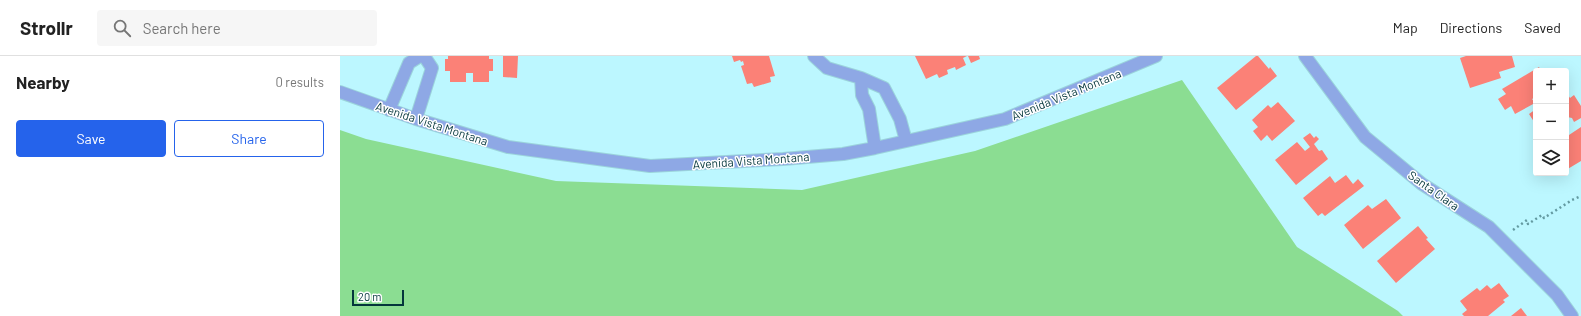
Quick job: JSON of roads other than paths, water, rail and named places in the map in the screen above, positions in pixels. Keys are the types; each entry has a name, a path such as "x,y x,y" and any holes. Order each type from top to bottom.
{"street":[{"path":"389,110 409,63 420,56"},
{"path":"416,119 432,68 424,56"},
{"path":"814,56 827,68 862,78 884,88 900,119 906,141"},
{"name":"Avenida Vista Montana","path":"340,92 416,119 508,147 650,166 783,159 843,154 876,148 1005,119 1156,56"},
{"name":"Santa Clara","path":"1305,56 1366,137 1422,184 1490,227 1558,295 1572,316"},
{"path":"862,78 862,95 869,109 876,148"}]}
